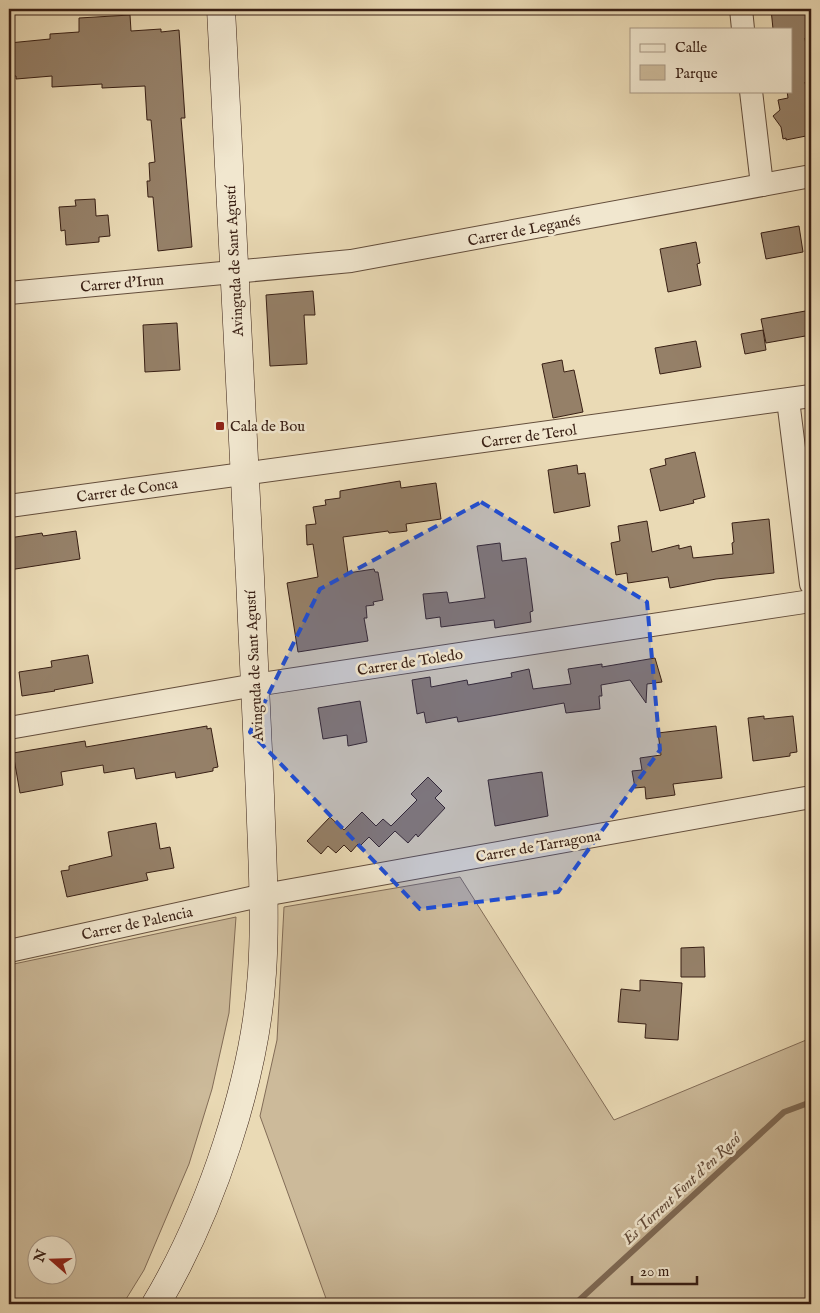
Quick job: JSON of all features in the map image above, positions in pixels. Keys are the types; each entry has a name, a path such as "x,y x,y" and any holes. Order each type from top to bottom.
{"street":[{"name":"Avinguda de Sant Agustí","path":"156,1304 168,1284 199,1220 223,1156 244,1085 255,1030 262,974 264,895 246,474 221,9"},
{"path":"741,9 743,28"},
{"path":"750,92 762,185"},
{"name":"Carrer de Leganés","path":"235,273 351,261 811,176"},
{"name":"Carrer d'Irun","path":"9,293 235,273"},
{"name":"Carrer de Terol","path":"246,474 811,396"},
{"path":"788,400 811,584"},
{"name":"Carrer de Conca","path":"9,506 246,474"},
{"name":"Carrer de Toledo","path":"9,728 255,686 811,601"},
{"name":"Carrer de Tarragona","path":"264,895 811,797"},
{"name":"Carrer de Palencia","path":"9,951 264,895"}],"highlighted area":[{"path":"481,502 647,602 660,750 558,892 420,909 250,732 320,589"}],"green space":[{"path":"460,877 614,1120 811,1038 811,1304 328,1304 260,1116 277,1040 284,907"},
{"path":"236,917 229,1013 212,1089 189,1164 144,1270 123,1304 9,1304 9,965"}],"building":[{"path":"771,9 806,9 809,37 805,38 811,81 805,82 811,116 811,135 783,139 781,127 773,116 780,110 778,100 788,98 787,92 792,92 792,28 773,28"},
{"path":"130,15 131,31 161,29 161,32 179,30 185,118 181,118 192,247 158,251 153,197 148,197 147,181 150,181 149,163 155,162 151,120 147,120 145,86 102,88 102,84 52,87 52,76 16,79 16,76 9,76 9,43 50,39 50,34 79,32 79,18"},
{"path":"95,199 96,216 108,215 110,236 99,237 99,242 66,245 65,230 61,231 59,207 76,206 75,200"},
{"path":"799,226 803,252 766,259 761,233"},
{"path":"696,242 700,263 697,264 701,285 668,292 660,249"},
{"path":"313,291 315,315 304,315 307,364 270,366 266,295"},
{"path":"811,310 811,335 766,343 761,319"},
{"path":"177,323 180,370 145,372 143,325"},
{"path":"763,330 766,350 745,354 741,334"},
{"path":"696,341 701,367 660,374 655,348"},
{"path":"562,360 564,372 574,370 583,412 553,418 542,364"},
{"path":"695,452 705,497 693,500 694,503 660,511 650,469 666,465 665,459"},
{"path":"577,465 578,474 585,473 590,506 554,513 548,470"},
{"path":"400,481 401,488 436,483 441,519 406,524 407,531 389,533 388,531 343,537 348,573 374,569 375,572 378,572 383,600 373,602 374,605 366,606 367,618 364,618 368,641 298,652 287,583 318,577 313,544 307,545 306,525 316,524 313,507 326,505 325,500 340,498 340,491"},
{"path":"769,519 774,573 716,579 670,588 668,577 628,583 627,573 616,575 611,543 620,541 618,526 647,521 652,552 679,545 679,549 691,546 693,558 733,554 732,523"},
{"path":"76,531 80,559 9,570 9,538 42,533 43,536"},
{"path":"500,543 502,561 526,558 533,611 530,612 531,622 495,628 494,620 441,627 440,617 426,619 423,594 447,592 449,603 485,598 477,546"},
{"path":"88,655 93,683 22,696 19,672 52,667 51,661"},
{"path":"655,658 662,682 647,684 646,703 630,680 601,685 602,696 599,696 600,709 566,713 564,703 458,722 457,717 426,723 424,712 417,714 412,680 430,677 431,687 467,680 468,685 512,677 511,673 529,669 533,689 571,684 568,669 602,664 602,667"},
{"path":"360,701 367,742 348,746 347,735 323,739 318,708"},
{"path":"764,716 764,719 793,716 797,752 790,753 790,756 753,761 748,718"},
{"path":"207,726 207,729 211,728 218,767 213,768 213,771 176,778 175,772 136,779 134,768 104,773 103,765 61,772 63,785 20,793 13,753 85,741 86,747"},
{"path":"716,726 722,778 673,784 675,795 646,799 645,787 635,788 632,771 642,770 640,758 661,755 658,733"},
{"path":"542,772 548,816 495,826 488,780"},
{"path":"428,777 442,791 435,798 445,808 418,837 416,834 408,843 395,831 379,847 369,837 360,846 358,844 351,852 344,845 336,853 328,846 321,854 307,841 330,817 344,830 362,812 376,826 383,819 391,826 417,800 411,794"},
{"path":"156,823 160,849 170,847 174,868 146,873 148,880 67,897 61,871 69,870 69,866 112,856 108,832"},
{"path":"704,947 705,977 681,977 681,948"},
{"path":"640,980 682,983 678,1040 645,1038 646,1024 618,1022 621,989 640,991"}],"waterway":[{"name":"Es Torrent Font d'en Racó","path":"575,1304 784,1112 811,1102"}],"place":[{"name":"Cala de Bou","path":"220,426"}]}
